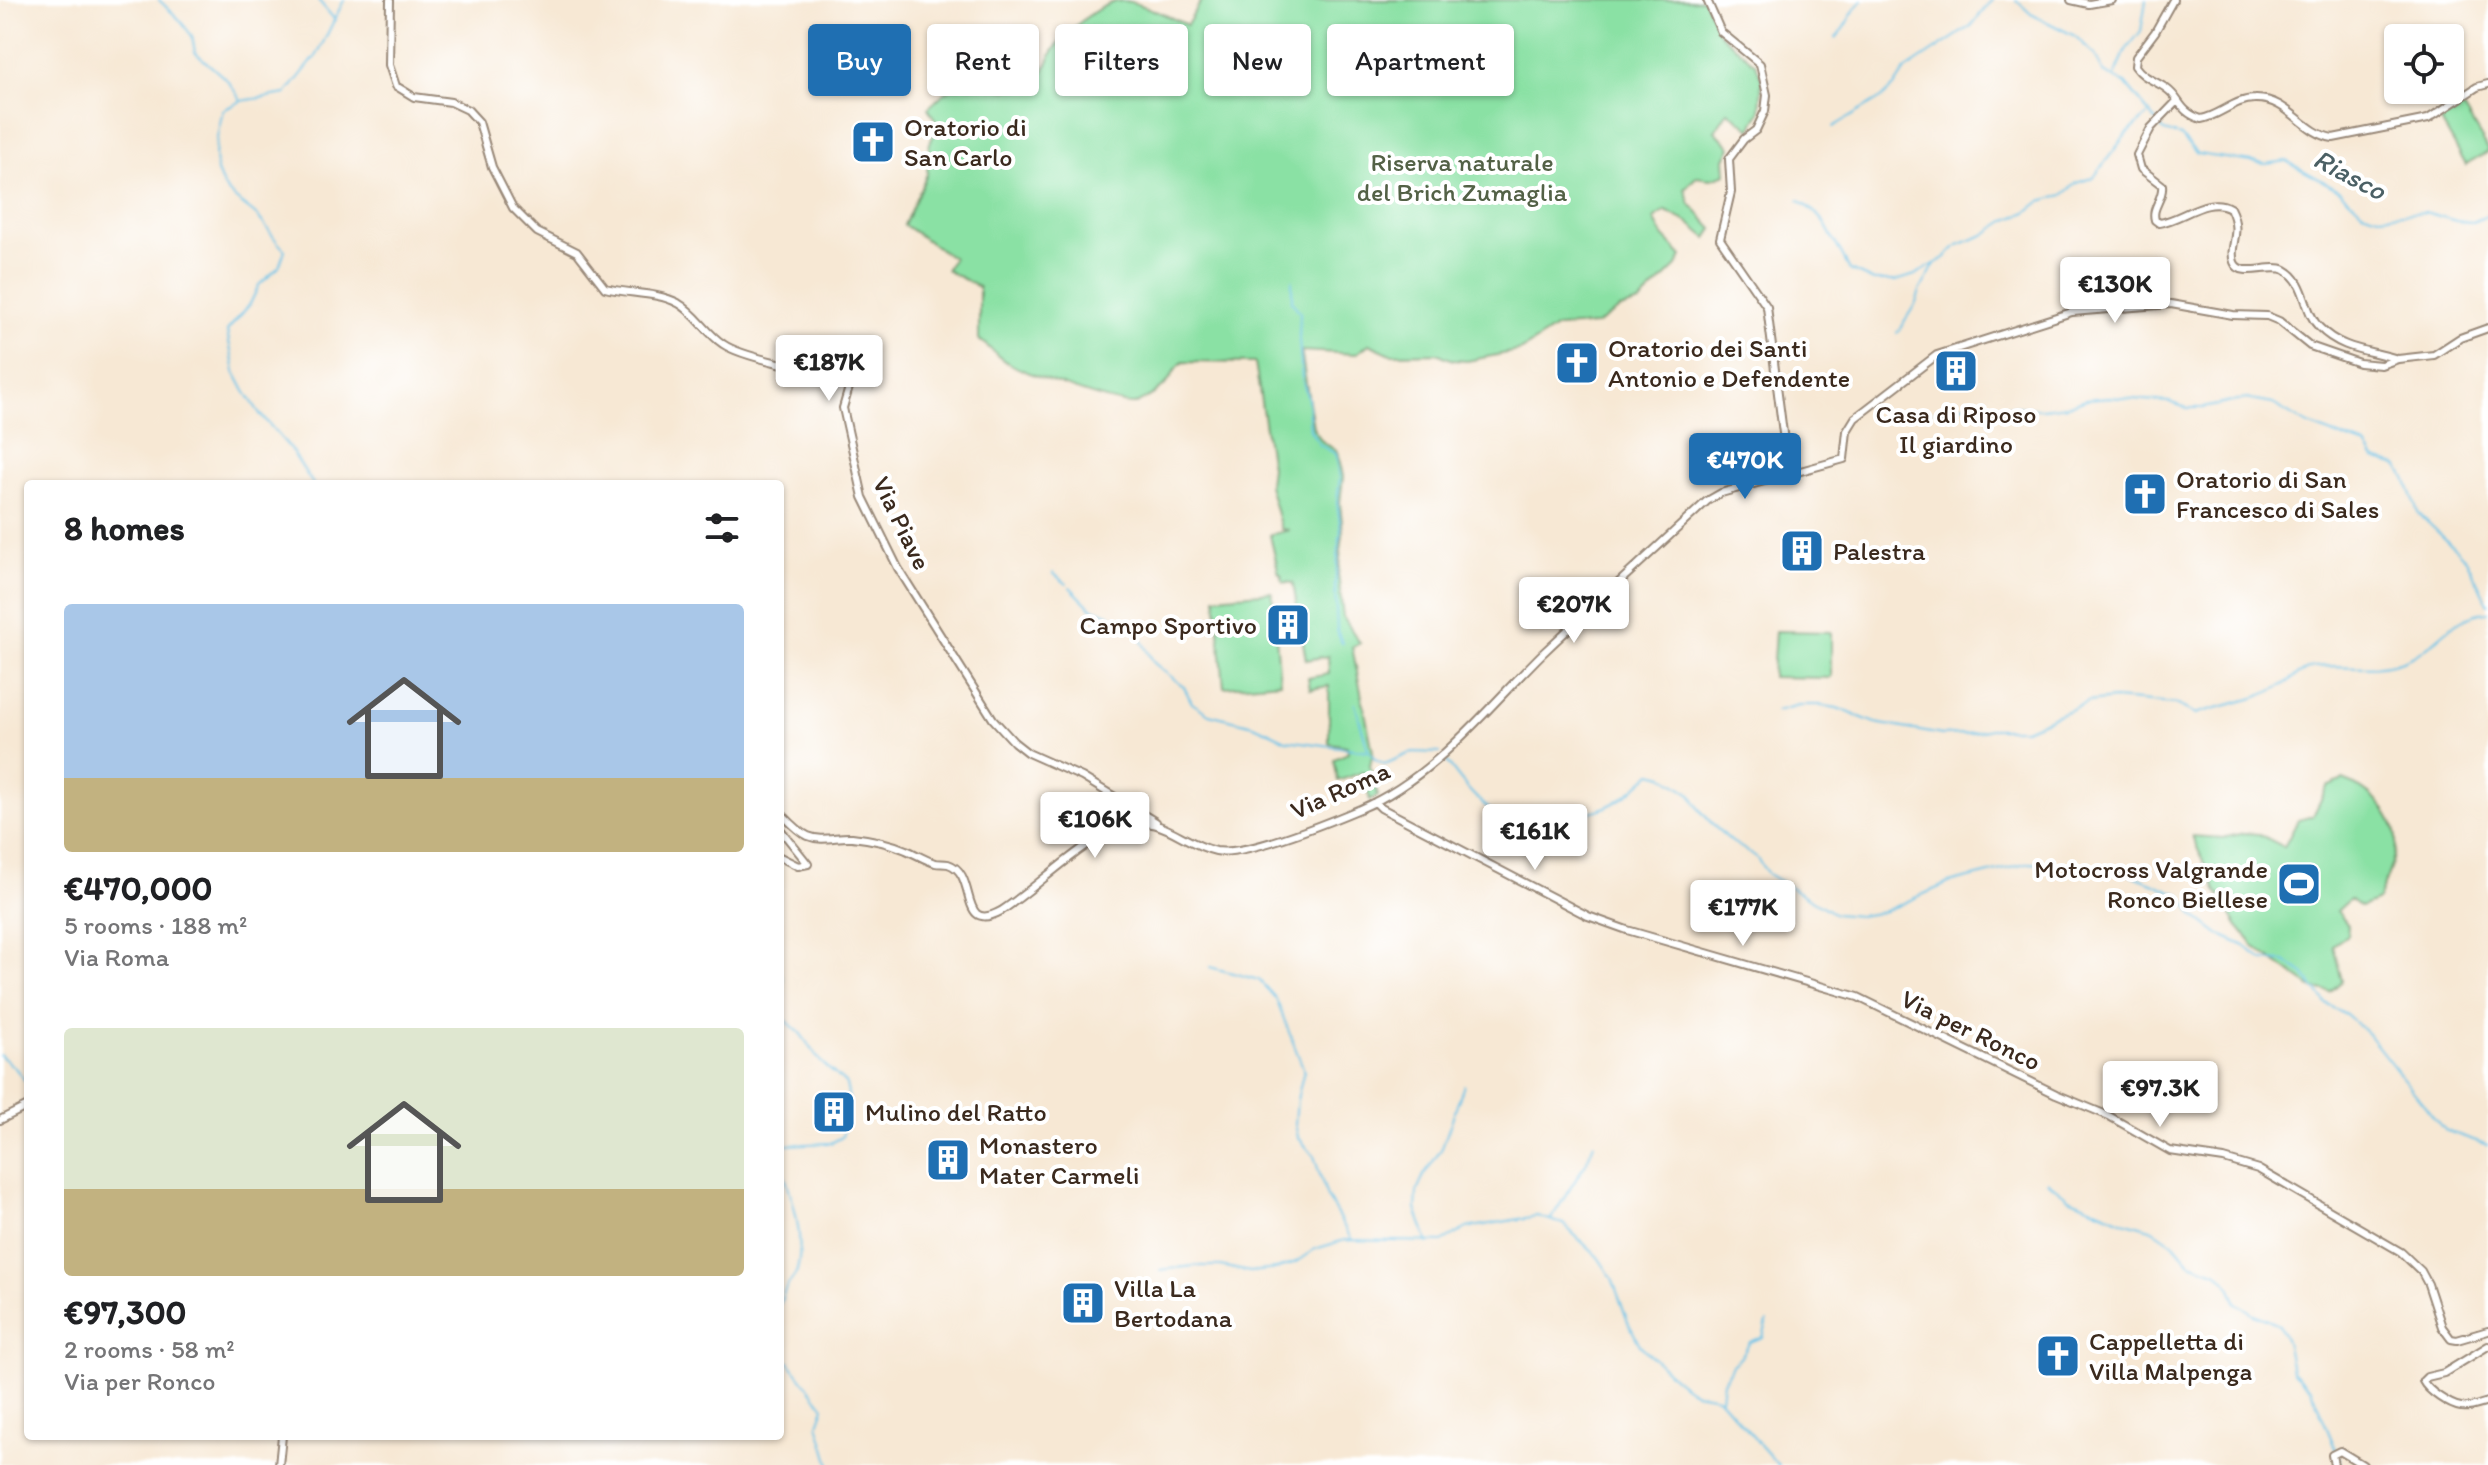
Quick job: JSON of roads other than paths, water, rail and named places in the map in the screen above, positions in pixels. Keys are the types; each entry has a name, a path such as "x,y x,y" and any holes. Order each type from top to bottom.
{"street":[{"name":"Via Piave","path":"390,0 389,65 396,86 414,97 463,106 479,122 492,167 513,208 537,232 577,252 605,288 660,297 680,304 728,348 814,372 849,374 852,377 843,408 857,476 868,511 900,571 1002,730 1028,753 1072,772 1159,824"},
{"path":"1707,0 1721,32 1755,57 1767,83 1762,120 1729,159 1731,192 1720,239 1767,307 1785,451 1791,473"},
{"path":"2071,0 2089,4 2112,0"},
{"path":"2173,0 2134,61 2144,77 2169,89 2176,102 2190,115 2201,119 2239,102 2268,100 2284,106 2319,136 2333,138 2428,119 2477,87 2488,84"},
{"path":"2176,102 2151,128 2137,155 2141,169 2162,185 2163,192 2154,209 2155,220 2162,223 2204,206 2222,203 2230,208 2237,226 2234,264 2245,271 2276,266 2284,269 2294,276 2301,288 2312,319 2337,342 2361,351 2398,359 2434,355 2460,338 2488,328"},
{"name":"Via Roma","path":"784,816 801,832 820,839 851,837 891,844 935,863 949,864 962,875 973,910 978,915 989,917 1022,897 1104,835 1131,824 1159,824 1212,850 1231,852 1258,845 1375,802 1406,784 1707,501 1721,493 1844,459 1847,431 1855,418 1926,362 1949,351 2065,313 2171,304 2233,315 2267,316 2279,321 2310,346 2359,363 2381,365 2398,359"},
{"path":"1116,798 1123,815 1131,824"},
{"name":"Via per Ronco","path":"1375,802 1381,808 1588,916 1628,931 1858,997 2056,1094 2109,1116 2170,1151 2224,1159 2258,1169 2401,1252 2421,1271 2442,1327 2451,1339 2488,1331"},
{"path":"1131,807 1131,824"},
{"path":"1104,835 1117,826 1123,815"},
{"path":"784,834 808,864 798,866 784,859"},
{"path":"0,1120 24,1108"},
{"path":"2488,1346 2444,1373 2423,1381 2424,1386 2437,1395 2462,1408 2488,1402"},
{"path":"279,1465 282,1440"},
{"path":"2334,1465 2332,1458 2337,1452 2363,1465"}],"waterway":[{"path":"159,0 192,36 195,52 228,81 240,99"},
{"path":"318,0 335,20"},
{"path":"310,480 289,447 260,414 235,372 227,331 250,304 259,285 279,267 285,250 258,217 225,188 217,170 215,150 223,110 241,101 286,94 317,55 344,0"},
{"path":"1836,38 1862,0"},
{"path":"1833,127 1883,97 1905,70 1971,26 1992,0"},
{"name":"Riasco","path":"2016,0 2031,14 2075,36 2095,55 2104,73 2125,83 2164,131 2181,136 2197,154 2266,164 2286,161 2341,191 2362,211 2379,216 2425,212 2456,221 2473,222 2488,215"},
{"path":"2114,78 2126,50 2141,31 2146,0"},
{"path":"1799,200 1825,224 1850,270 1874,281 1896,281 1915,275 1945,258 1958,245 1984,235 2041,201 2063,195 2077,183 2094,177 2124,137 2148,115"},
{"path":"1897,333 1935,264"},
{"path":"1292,280 1292,302 1300,312 1299,338"},
{"path":"1299,340 1310,430 1320,445 1336,454 1340,478 1337,502 1341,529 1335,584 1337,631 1342,643"},
{"path":"1934,411 1968,404 2043,409 2109,397 2169,402 2187,408 2203,408 2246,399 2273,404 2308,425 2366,446 2375,459 2397,466 2406,478 2418,513 2466,559 2488,604"},
{"path":"1053,573 1067,584"},
{"path":"1070,587 1090,607 1122,620 1136,631 1154,663 1184,687 1192,703 1209,714 1254,725 1286,740 1369,751 1375,759 1385,764 1413,752 1440,753"},
{"path":"1776,711 1799,705 1819,705 1837,708 1875,723 1942,735 1990,729 2025,729 2088,702 2114,699 2175,704 2196,714 2263,695 2310,668 2394,664 2416,655 2464,619 2488,612"},
{"path":"1355,704 1368,749"},
{"path":"1444,758 1480,801 1491,810 1516,820 1547,813 1599,810 1624,797 1652,773 1664,776 1691,794 1699,809 1716,828 1755,856 1768,874 1835,914 1859,916 1883,912 1949,883 2030,863 2108,869 2130,874 2181,895 2195,916 2263,960 2285,961 2304,974 2326,1004 2346,1014 2367,1033 2444,1130 2488,1145"},
{"path":"1210,967 1259,980 1276,999 1304,1070 1297,1100 1295,1124 1298,1137 1314,1156 1327,1197 1352,1240"},
{"path":"784,1019 800,1033 821,1062 846,1084 850,1104 842,1137 831,1143 784,1145"},
{"path":"0,1055 24,1079"},
{"path":"1428,1243 1416,1209 1417,1192 1442,1148 1464,1085"},
{"path":"1551,1219 1586,1163 1594,1143"},
{"path":"784,1177 793,1203 800,1245 796,1272 784,1293"},
{"path":"2047,1181 2069,1198 2154,1230 2173,1243 2190,1263 2218,1273 2229,1285 2237,1303 2279,1325 2287,1344 2292,1371 2311,1389 2336,1450"},
{"path":"1160,1270 1194,1266 1220,1266 1250,1272 1277,1269 1296,1262 1315,1249 1345,1240 1442,1242 1467,1228 1537,1216 1563,1224 1598,1257 1612,1278 1640,1345 1675,1379 1695,1393 1718,1397 1778,1465"},
{"path":"1721,1398 1723,1382 1732,1365 1750,1342 1763,1337 1767,1322"},
{"path":"784,1356 824,1407 818,1424 830,1465"},
{"path":"2338,1457 2340,1465"}],"place":[{"name":"Oratorio di San Carlo","path":"873,142"},
{"name":"Oratorio dei Santi Antonio e Defendente","path":"1577,363"},
{"name":"Casa di Riposo Il giardino","path":"1956,371"},
{"name":"Oratorio di San Francesco di Sales","path":"2145,494"},
{"name":"Palestra","path":"1802,551"},
{"name":"Campo Sportivo","path":"1288,625"},
{"name":"Motocross Valgrande Ronco Biellese","path":"2299,884"},
{"name":"Mulino del Ratto","path":"834,1112"},
{"name":"Monastero Mater Carmeli","path":"948,1160"},
{"name":"Villa La Bertodana","path":"1083,1303"},
{"name":"Cappelletta di Villa Malpenga","path":"2058,1356"}],"park label":[{"name":"Riserva naturale del Brich Zumaglia","path":"1462,177"}]}
